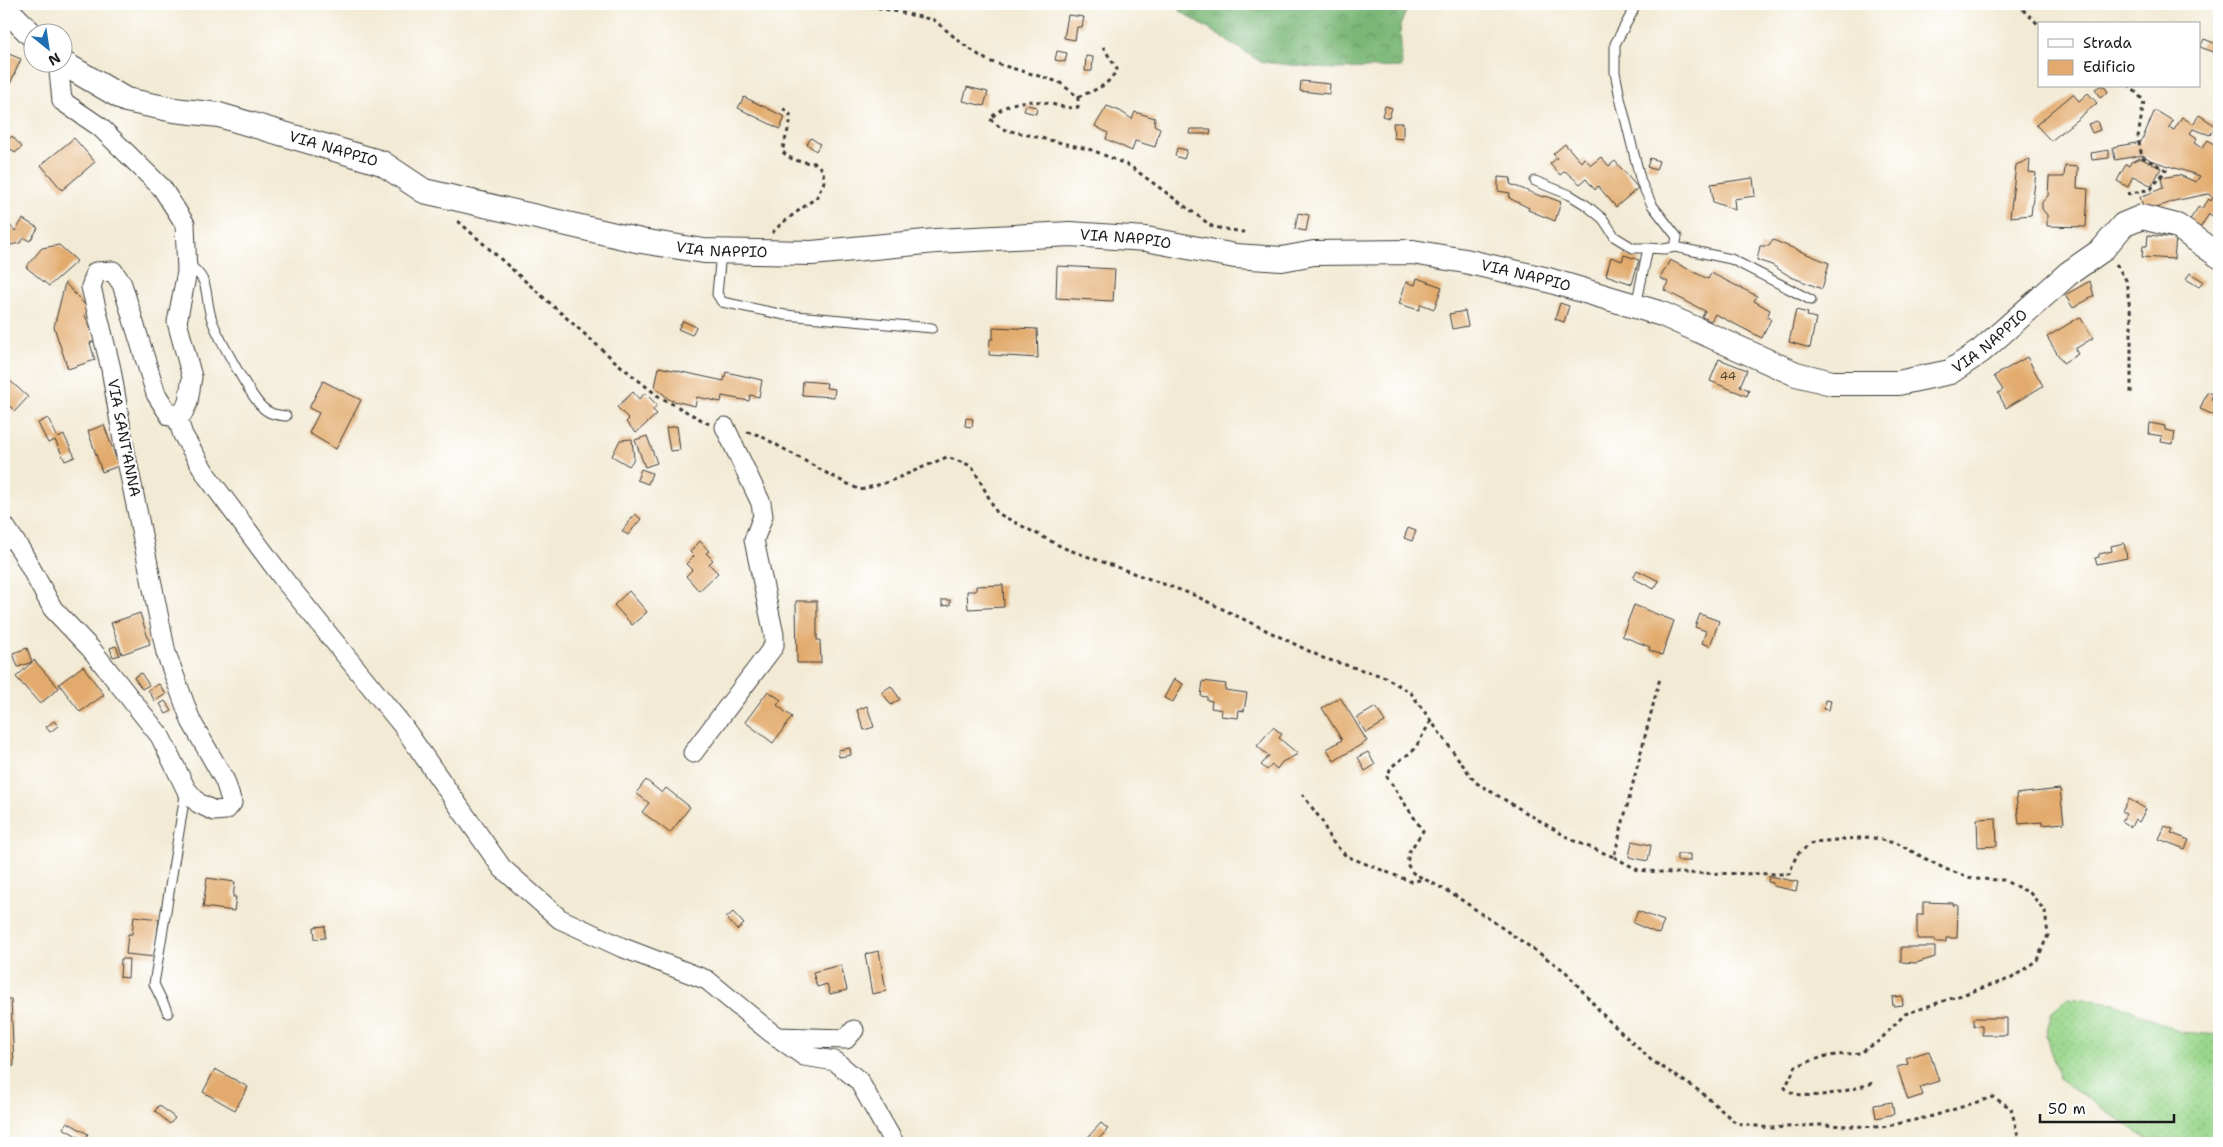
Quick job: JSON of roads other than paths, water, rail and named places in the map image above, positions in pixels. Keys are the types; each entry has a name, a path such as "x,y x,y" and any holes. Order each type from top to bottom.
{"street":[{"path":"4,11 13,16 22,25"},
{"name":"VIA NAPPIO","path":"72,69 126,100 174,110 219,115 382,163 424,191 641,241 704,251 812,253 936,241 1070,234 1146,239 1235,256 1282,259 1314,253 1413,252 1465,261 1548,280 1662,314 1796,374 1832,383 1898,383 1950,372 1981,351 2069,273 2105,246 2123,225 2142,217 2177,226 2219,256"},
{"path":"61,72 62,101 100,127 162,188 184,224 186,272 177,322 192,377 188,402 182,412 176,414 183,436 207,476 285,581 402,725 502,868 560,919 621,947 707,980 777,1037 804,1056 835,1061 859,1082 894,1143"},
{"name":"VIA SANT'ANNA","path":"4,525 22,552 53,609 91,649 160,736 186,789 198,803 214,811 226,810 232,803 225,781 191,721 166,652 110,369 91,286 96,272 113,271 122,284 156,394 170,416 176,414"},
{"path":"693,753 774,646 774,635 754,540 763,516 761,503 725,427"},
{"path":"777,1037 846,1039 854,1030"}],"lane":[{"path":"1633,10 1615,44 1615,72 1641,182 1652,206 1677,237 1675,247"},
{"path":"1535,182 1570,195 1586,205 1603,219 1614,236 1633,248 1664,250 1675,247 1732,259 1811,300"},
{"path":"1636,307 1648,248"},
{"path":"721,252 717,294 722,302 785,316 932,328"},
{"path":"186,263 199,272 205,283 212,321 261,406 273,415 286,416"},
{"path":"168,1013 154,984 186,789"}]}
